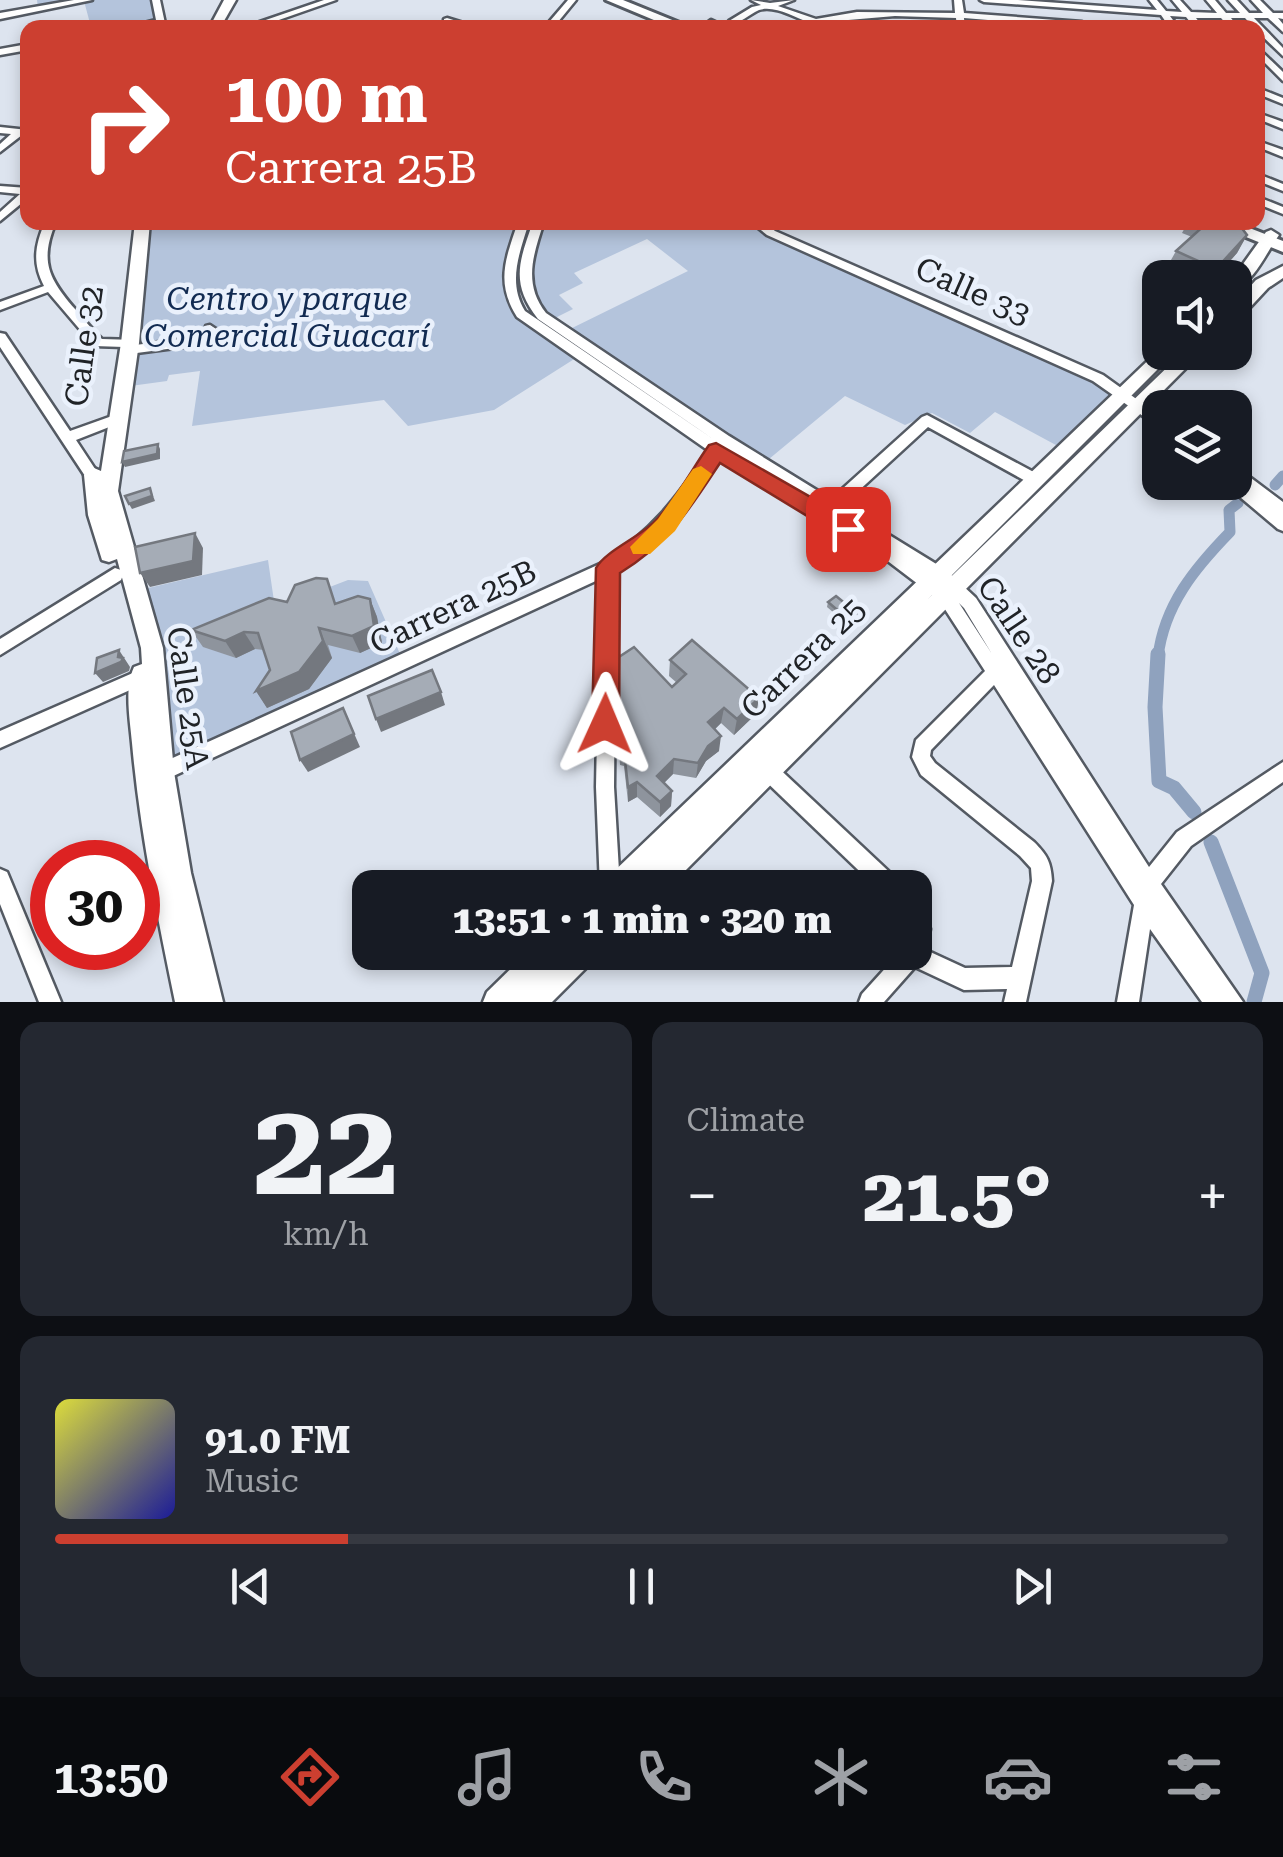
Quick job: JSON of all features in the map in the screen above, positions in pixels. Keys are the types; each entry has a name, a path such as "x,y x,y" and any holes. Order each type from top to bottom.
{"highway":[{"path":"612,0 665,20"},
{"path":"626,0 691,20"},
{"path":"1245,230 1272,243"}],"main road":[{"name":"Calle 32","path":"125,346 132,230"},
{"name":"Calle 32","path":"94,478 125,346 142,230"},
{"path":"1252,267 1272,243 1283,261"},
{"path":"1252,294 1283,271"},
{"name":"Carrera 25","path":"942,585 1036,480 1140,399 1157,370"},
{"name":"Carrera 25","path":"664,870 760,763 942,585 1173,370"},
{"name":"Calle 25A","path":"110,420 108,491 152,648 162,772 178,873 209,1002"},
{"name":"Calle 25A","path":"94,478 98,515 139,653 153,828 189,1002"},
{"path":"143,686 154,770 162,772"},
{"name":"Carrera 25","path":"634,870 760,763"},
{"path":"497,1002 530,970"},
{"path":"532,1002 564,970"}],"street":[{"path":"0,16 38,4 88,0"},
{"path":"293,0 307,9"},
{"path":"263,20 332,0"},
{"path":"555,20 572,0"},
{"path":"755,0 810,20 854,14 934,20"},
{"path":"738,20 767,4 790,0"},
{"path":"984,0 1076,3 1189,16 1283,16"},
{"path":"1130,0 1146,20"},
{"path":"1153,0 1168,20"},
{"path":"1176,0 1193,20"},
{"path":"1210,0 1228,20"},
{"path":"1232,0 1250,20"},
{"path":"1255,0 1283,29"},
{"path":"795,15 840,5 854,14"},
{"path":"1265,57 1283,78"},
{"path":"0,218 20,199"},
{"path":"48,230 38,254 40,270 49,288 93,338 125,346 208,340 210,328"},
{"name":"Calle 28","path":"522,230 508,283 512,303 521,314 942,585 1145,892 1232,1002"},
{"name":"Calle 28","path":"537,230 523,274 524,290 533,307 720,445 832,506 942,585 983,623 1215,1002"},
{"name":"Calle 33","path":"767,230 859,266"},
{"name":"Calle 33","path":"787,230 1140,399"},
{"path":"0,306 49,288"},
{"path":"0,337 94,478"},
{"path":"67,438 110,420"},
{"path":"832,506 927,420 1036,480"},
{"name":"Carrera 25B","path":"162,772 608,568 638,550 666,525 720,445"},
{"path":"1252,485 1283,510"},
{"path":"1252,499 1283,525"},
{"path":"608,568 605,756 612,870"},
{"path":"0,648 115,575"},
{"path":"996,671 922,746 920,757 928,769 1028,848 1041,864 1042,881 1015,1002"},
{"path":"0,740 143,686"},
{"path":"760,763 873,870"},
{"path":"1128,1002 1145,892 1184,840 1283,771"},
{"path":"0,879 50,1002"},
{"path":"932,962 964,979 1020,978"},
{"path":"870,1002 898,970"}],"green space":[{"path":"37,0 155,0 162,20 89,20 84,1 38,9"},
{"name":"Centro y parque Comercial Guacarí","path":"143,230 522,230 512,260 512,303 579,356 494,410 408,426 384,400 192,426 200,371 169,375 167,381 123,387"},
{"path":"537,230 771,230 1125,395 1067,451 995,412 970,433 932,413 905,425 845,396 763,464 564,332 688,271 647,239 574,273 583,283 559,295 573,309 549,321 533,307 528,255"},
{"path":"268,560 275,608 348,580 368,581 404,663 162,772 144,589"}],"building":[{"path":"1199,230 1243,230 1247,235 1224,260 1196,260 1176,251"},
{"path":"158,444 157,454 122,462 124,451"},
{"path":"150,488 152,496 129,504 125,496"},
{"path":"195,533 193,561 140,573 135,547"},
{"path":"316,578 327,579 335,604 358,596 370,599 374,626 352,636 319,628 323,641 299,672 256,691 270,670 258,633 244,632 225,641 191,630 269,598 287,602 295,585"},
{"path":"836,596 857,613 849,620 828,602"},
{"path":"692,640 759,698 737,719 724,708 708,722 721,736 708,746 698,763 674,759 657,776 672,791 660,802 637,782 628,787 624,751 619,750 619,657 634,647 672,687 686,674 670,660"},
{"path":"119,650 121,662 95,673 97,658"},
{"path":"432,670 441,692 376,719 368,696"},
{"path":"343,708 354,734 300,760 291,732"}],"waterway":[{"path":"1275,485 1283,476"},
{"path":"1158,657 1174,604 1193,574 1230,532 1229,510 1238,503"},
{"path":"1158,654 1155,707 1159,781 1174,788 1194,812"},
{"path":"1211,842 1262,973 1254,1002"}],"slow traffic":[{"path":"642,547 666,525 701,474"}],"route":[{"path":"605,724 608,568 638,550 666,525 716,450 848,529"}]}
